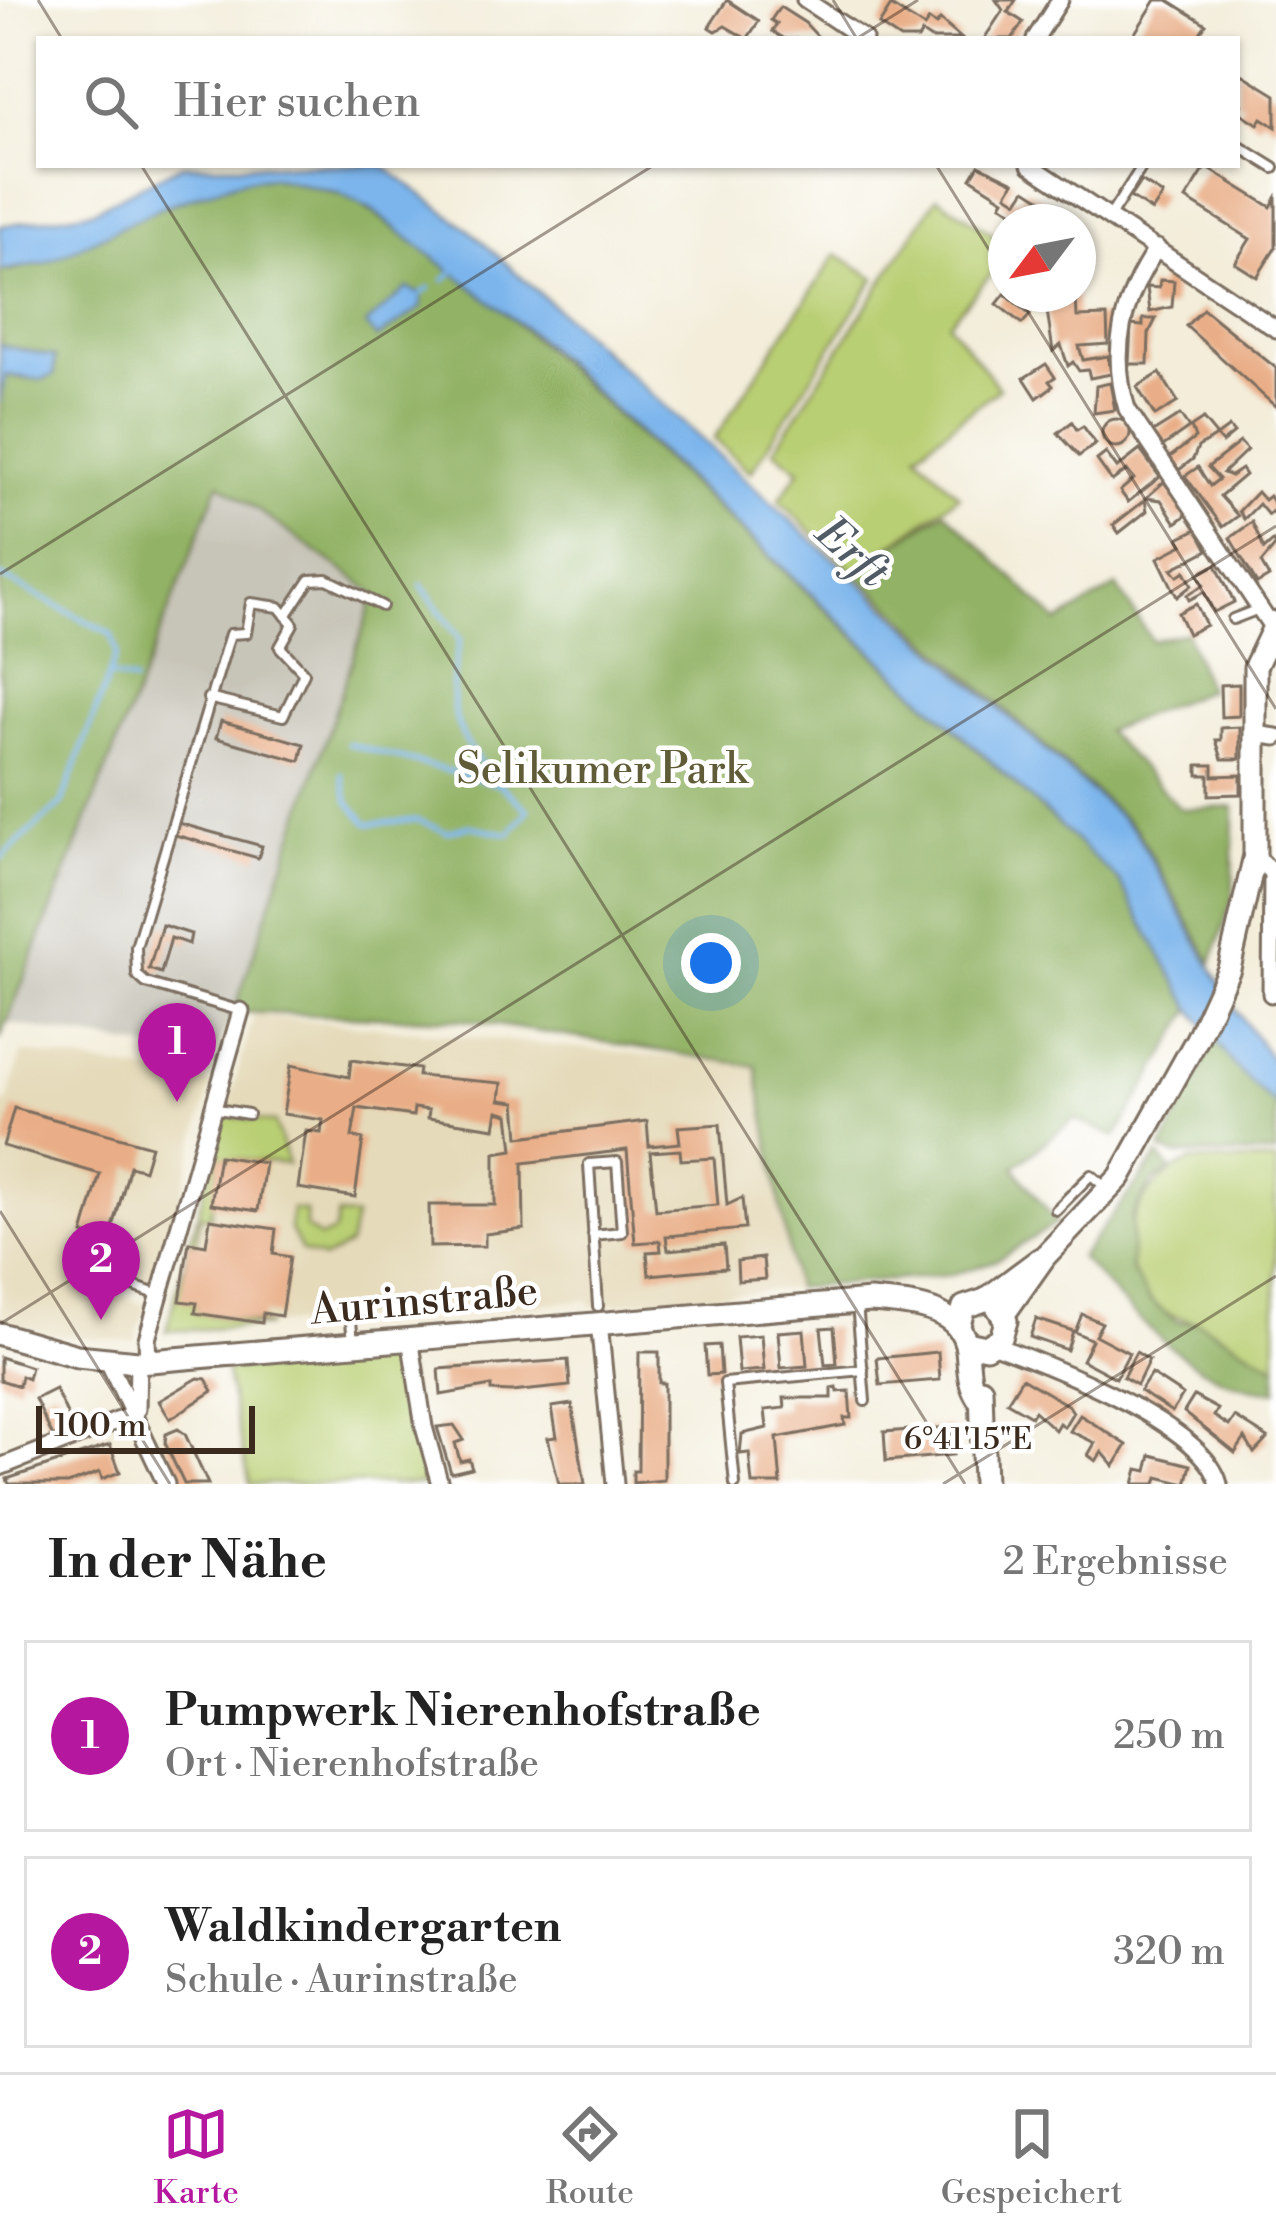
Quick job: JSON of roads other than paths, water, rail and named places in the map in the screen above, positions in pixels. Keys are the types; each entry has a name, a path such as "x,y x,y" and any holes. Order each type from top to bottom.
{"main road":[{"path":"984,1484 978,1398 982,1327 1110,1191 1197,1040 1229,969 1255,854 1266,735 1255,668 1270,620"},
{"name":"Aurinstraße","path":"0,1334 108,1361 143,1361 410,1339 599,1314 864,1301 924,1306 982,1327"}],"street":[{"path":"805,0 859,36"},
{"path":"1037,36 1060,0"},
{"path":"1034,168 1276,329"},
{"path":"1157,248 1130,292 1121,318 1124,398 1139,433 1218,539 1270,620"},
{"path":"1255,854 1272,873 1271,994"},
{"path":"0,1467 137,1409 147,1339 209,1108 241,1011"},
{"path":"599,1314 615,1484"},
{"path":"982,1327 1018,1352 1111,1397 1200,1451 1219,1484"},
{"path":"410,1339 424,1427 440,1484"},
{"path":"108,1361 166,1484"}],"lane":[{"path":"1240,148 1274,168"},
{"path":"1109,218 1141,168"},
{"path":"286,616 310,580 327,579 382,606"},
{"path":"208,698 283,716 304,673 280,646 293,624 279,607 250,603 245,633 230,634 223,647 208,698 134,967 146,983 241,1011"},
{"path":"1233,620 1270,620"},
{"path":"209,1108 248,1114"},
{"path":"593,1235 622,1232 616,1162 589,1164 593,1235 599,1314"},
{"path":"1056,1210 1091,1174 1110,1191"},
{"path":"122,1282 159,1295"},
{"path":"864,1301 865,1401"},
{"path":"350,1312 353,1344"},
{"path":"735,1484 725,1383 862,1370"}],"water":[{"path":"176,168 386,168 466,227 1135,831 1233,1006 1276,1065 1276,1106 1236,1068 1192,1009 1119,881 534,335 371,209 336,192 271,177 243,180 162,207 46,263 0,271 0,226 92,211"},
{"path":"407,288 421,294 422,307 377,338 366,325"},
{"path":"0,345 55,357 54,375 42,380 6,375 0,403"}],"waterway":[{"path":"444,280 458,268"},
{"path":"421,294 429,288"},
{"path":"0,576 111,634 117,653 62,803 0,859"},
{"path":"421,585 460,639 453,684 456,718 471,750 499,784"},
{"path":"111,676 134,682"},
{"path":"342,774 348,801 368,824 417,820 447,832 469,826 509,834 528,810 500,785 348,744"}],"place":[{"name":"Pumpwerk Nierenhofstraße","path":"177,1102"},
{"name":"Waldkindergarten","path":"101,1320"}],"water label":[{"name":"Erft","path":"854,551"}],"park label":[{"name":"Selikumer Park","path":"602,768"}]}
